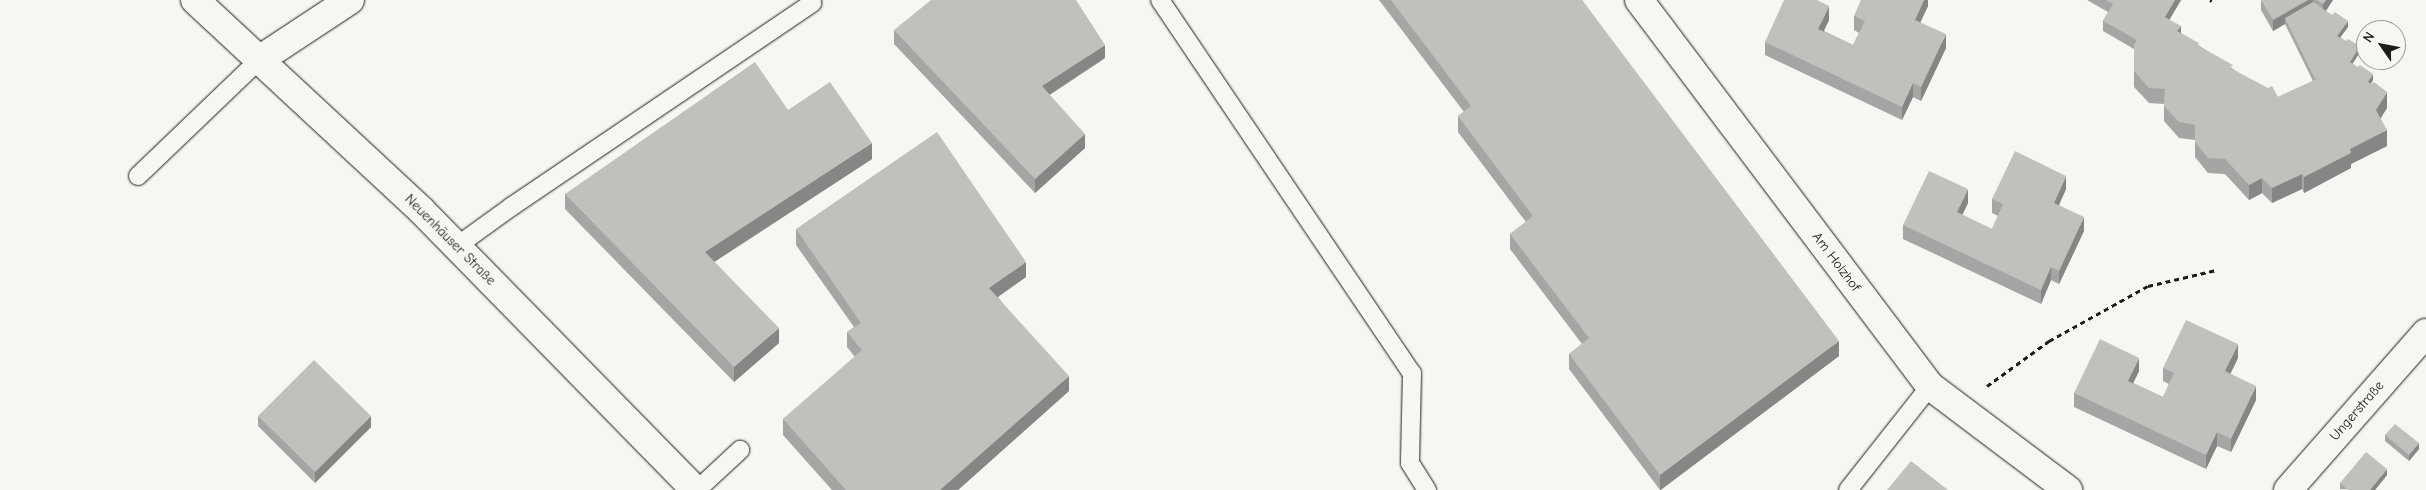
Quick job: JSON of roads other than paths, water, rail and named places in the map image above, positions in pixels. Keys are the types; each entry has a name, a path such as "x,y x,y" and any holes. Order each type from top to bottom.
{"street":[{"name":"Neuenhäuser Straße","path":"194,0 421,210 696,490"},
{"path":"259,60 350,0"},
{"name":"Am Holzhof","path":"1638,0 1930,386 2068,490"},
{"name":"Ungerstraße","path":"2288,490 2426,333"}],"lane":[{"path":"1160,0 1412,373 1410,463 1427,490"},
{"path":"457,246 511,207 812,3"},
{"path":"138,176 259,60"},
{"path":"1848,490 1930,386"},
{"path":"696,490 740,450"}]}
